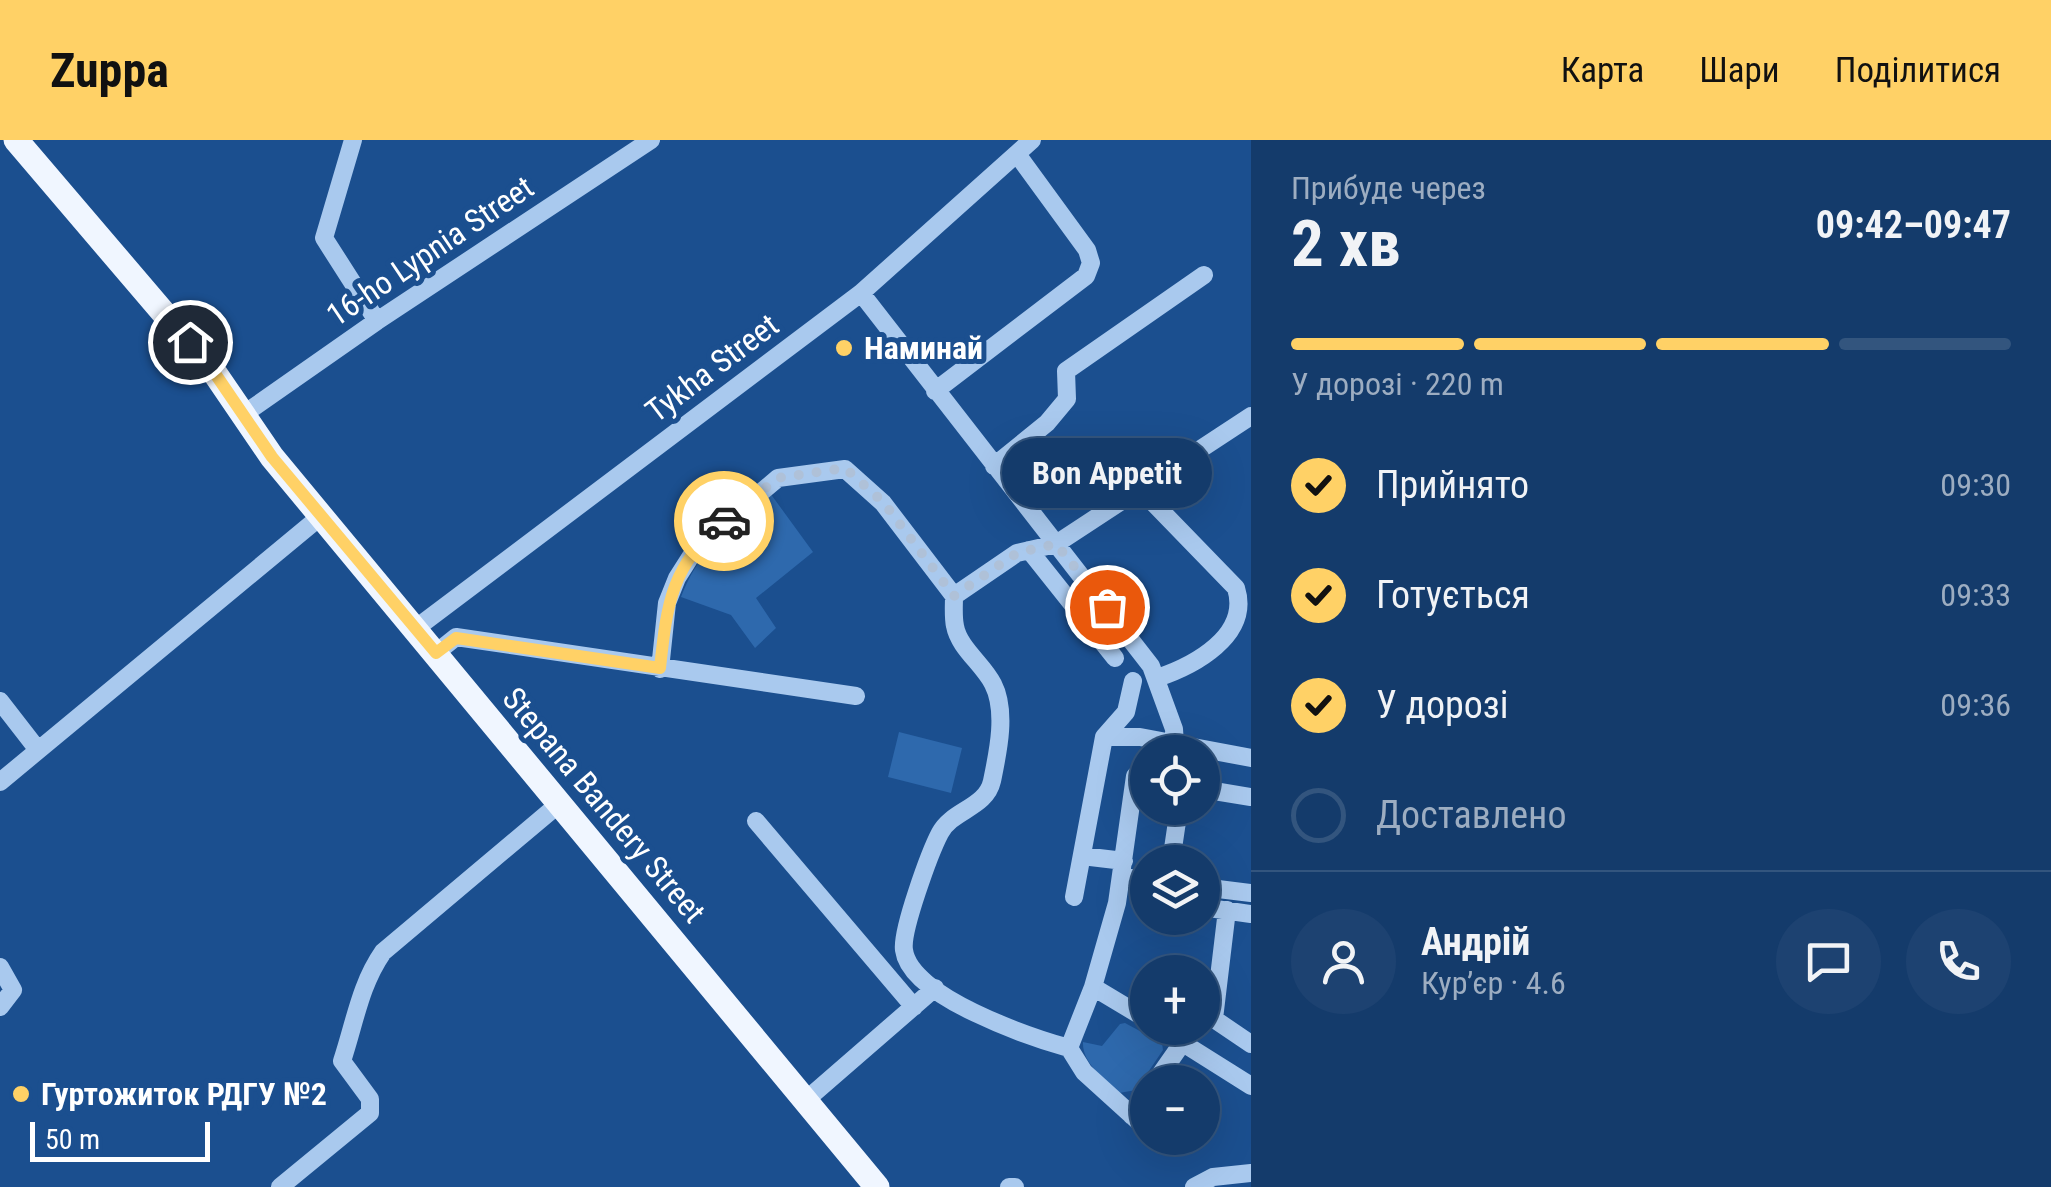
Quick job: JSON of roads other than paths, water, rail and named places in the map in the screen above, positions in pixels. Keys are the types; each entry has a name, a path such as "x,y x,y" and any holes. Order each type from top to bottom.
{"main road":[{"name":"Stepana Bandery Street","path":"16,140 165,313 244,414 272,457 877,1187"}],"street":[{"path":"353,140 324,238 377,321"},
{"name":"16-ho Lypnia Street","path":"244,414 650,140"},
{"name":"Tykha Street","path":"415,628 862,293 1032,140"},
{"path":"935,391 1086,276 1091,263 1088,250 1017,154"},
{"path":"994,466 1047,424 1067,399 1066,371 1204,275"},
{"path":"862,293 1107,607 1157,678 1174,729 1172,735"},
{"path":"954,596 1017,553 1056,544 1251,416"},
{"path":"660,668 667,603 698,545 778,478 845,468 884,503 954,596 955,628 992,683 1001,708 992,785 984,799 941,830 905,932 903,952 915,972 961,1007 1024,1035 1069,1048 1084,1072 1130,1114"},
{"path":"1140,489 1236,588 1242,600 1238,630 1229,640 1178,671 1157,678"},
{"path":"0,782 321,516"},
{"path":"1030,550 1115,658"},
{"path":"436,653 456,638 856,696"},
{"path":"1074,897 1104,737 1126,712 1134,680"},
{"path":"0,702 38,750"},
{"path":"1104,737 1130,738"},
{"path":"1220,754 1251,758"},
{"path":"1220,792 1251,798"},
{"path":"280,1187 370,1113 370,1099 342,1060 365,977 383,952 560,803"},
{"path":"1069,1048 1093,987 1123,869 1130,815"},
{"path":"756,821 914,1007"},
{"path":"1082,856 1130,872"},
{"path":"1220,888 1251,892"},
{"path":"1220,909 1251,914"},
{"path":"1227,910 1214,1018 1251,1044"},
{"path":"0,967 13,990 0,1007"},
{"path":"1093,987 1130,1009"},
{"path":"806,1100 935,988"},
{"path":"1188,1045 1251,1086"},
{"path":"1194,1187 1214,1177 1251,1173"}],"place":[{"name":"Наминай","path":"844,348"},
{"name":"Bon Appetit","path":"1107,607"},
{"name":"Гуртожиток РДГУ №2","path":"21,1094"}]}
